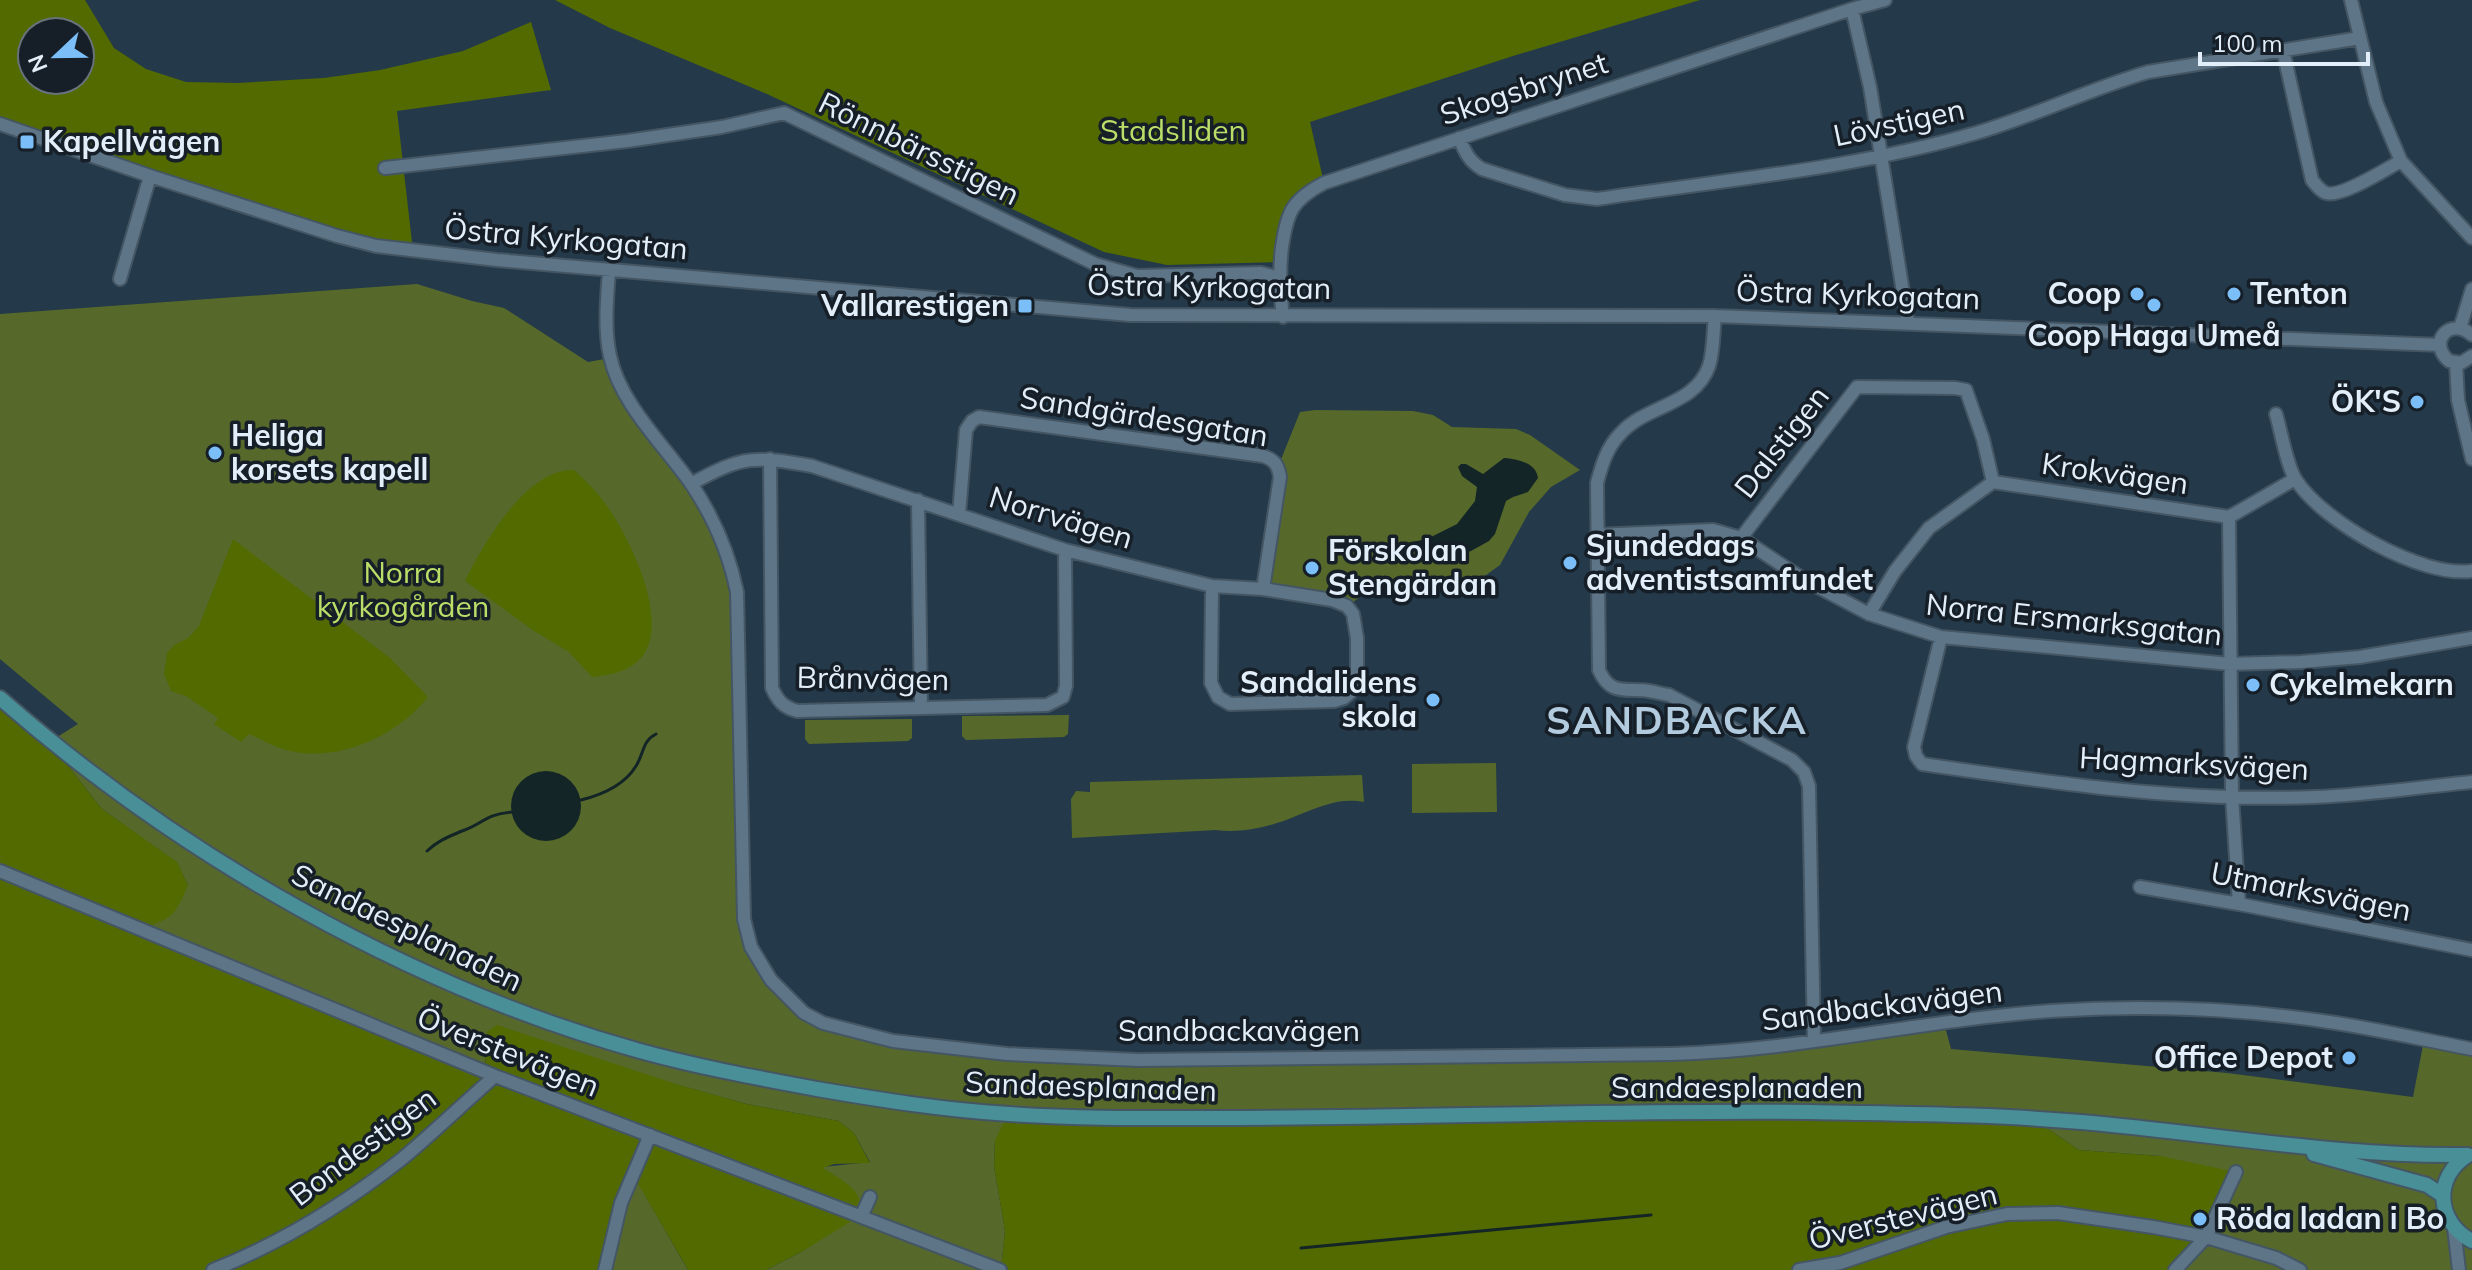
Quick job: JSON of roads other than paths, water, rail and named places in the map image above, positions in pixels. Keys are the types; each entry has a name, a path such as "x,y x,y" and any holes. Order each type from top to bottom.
{"main road":[{"name":"Sandaesplanaden","path":"0,698 49,742 128,801 229,867 396,958 539,1018 639,1051 759,1078 903,1104 1008,1114 1124,1118 1793,1112 1960,1115 2082,1122 2280,1145 2393,1154 2470,1154"},
{"name":"Sandaesplanaden","path":"2280,1145 2427,1185 2442,1195"},
{"path":"2470,1154 2451,1170 2442,1195 2445,1213 2454,1228 2472,1241"}],"street":[{"name":"Skogsbrynet","path":"1283,317 1280,278 1284,228 1288,214 1308,191 1459,138 1885,0"},
{"path":"2351,0 2376,102 2401,161 2472,238"},
{"path":"1852,9 1870,87 1908,323"},
{"name":"Lövstigen","path":"1459,138 1466,154 1482,169 1580,198 1597,199 1881,157 1978,133 2148,72 2360,38"},
{"path":"2283,50 2312,180 2317,187 2325,193 2338,194 2401,161"},
{"name":"Rönnbärsstigen","path":"385,168 627,141 722,127 784,113 1095,264 1137,276 1261,273 1280,278"},
{"name":"Östra Kyrkogatan","path":"0,124 301,225 376,246 497,260 1101,313 1185,317 1715,316 2440,345"},
{"path":"120,279 150,176"},
{"name":"Sandbackavägen","path":"609,270 610,358 628,400 691,484 714,522 730,561 737,592 744,919 751,947 771,980 788,999 804,1013 823,1023 893,1041 972,1051 1138,1060 1717,1053 2005,1015 2171,1007 2332,1022 2472,1049"},
{"path":"2460,328 2472,289"},
{"path":"1715,316 1709,365 1699,382 1677,401 1637,420 1622,431 1607,452 1597,483 1599,670 1603,680 1612,688 1669,695 1792,760 1804,772 1809,786 1814,1040"},
{"path":"2472,335 2460,328 2446,332 2440,345 2444,357 2456,363 2467,361 2472,356"},
{"path":"2456,363 2458,400 2472,459"},
{"name":"Dalstigen","path":"1741,538 1857,387 1966,390 1983,439 1993,482"},
{"path":"2276,414 2295,479 2333,519 2376,546 2443,571 2472,571"},
{"name":"Sandgärdesgatan","path":"959,514 966,430 979,417 1263,456 1273,459 1280,477 1263,589"},
{"name":"Norrvägen","path":"691,484 751,459 812,466 1065,550 1212,586 1263,589 1332,600 1347,606 1353,614 1357,638 1357,682 1351,692 1334,701 1230,704 1218,697 1211,683 1212,586"},
{"name":"Brånvägen","path":"770,459 772,688 785,707 797,711 1047,705 1063,697 1066,686 1065,550"},
{"path":"2239,904 2232,796 2229,517 2295,479"},
{"path":"1869,614 1895,571 1929,528 1993,482"},
{"name":"Krokvägen","path":"1993,482 2229,517"},
{"path":"918,500 921,707"},
{"name":"Norra Ersmarksgatan","path":"1596,535 1713,530 1741,538 1803,579 1869,614 1941,637 2230,664 2345,658 2472,638"},
{"name":"Hagmarksvägen","path":"1941,637 1914,747 1922,764 2078,787 2232,796 2315,797 2472,782"},
{"name":"Överstevägen","path":"0,871 495,1076 1000,1270"},
{"name":"Utmarksvägen","path":"2140,887 2472,950"},
{"name":"Bondestigen","path":"213,1270 292,1232 349,1197 403,1158 495,1076"},
{"path":"605,1270 621,1203 650,1135"},
{"path":"2175,1270 2206,1237 2236,1172"},
{"path":"862,1215 870,1197"},
{"name":"Överstevägen","path":"1799,1270 1840,1263 1946,1227 2007,1214 2058,1213 2206,1237 2276,1258 2300,1270"},
{"path":"2454,1228 2459,1270"}],"waterway":[{"path":"581,800 604,792 625,779 636,766 648,740 656,734"},
{"path":"427,851 444,839 490,817 512,812"},
{"path":"1301,1248 1651,1215"}],"place":[{"name":"Kapellvägen","path":"27,142"},
{"name":"Coop","path":"2137,294"},
{"name":"Tenton","path":"2234,294"},
{"name":"Coop Haga Umeå","path":"2154,305"},
{"name":"Vallarestigen","path":"1025,306"},
{"name":"ÖK'S","path":"2417,402"},
{"name":"Heliga korsets kapell","path":"215,453"},
{"name":"Sjundedags adventistsamfundet","path":"1570,563"},
{"name":"Förskolan Stengärdan","path":"1312,568"},
{"name":"Cykelmekarn","path":"2253,685"},
{"name":"Sandalidens skola","path":"1433,700"},
{"name":"Office Depot","path":"2349,1058"},
{"name":"Röda ladan i Bo","path":"2200,1219"}],"district":[{"name":"SANDBACKA","path":"1677,721"}],"park label":[{"name":"Stadsliden","path":"1173,131"},
{"name":"Norra kyrkogården","path":"403,590"}]}
